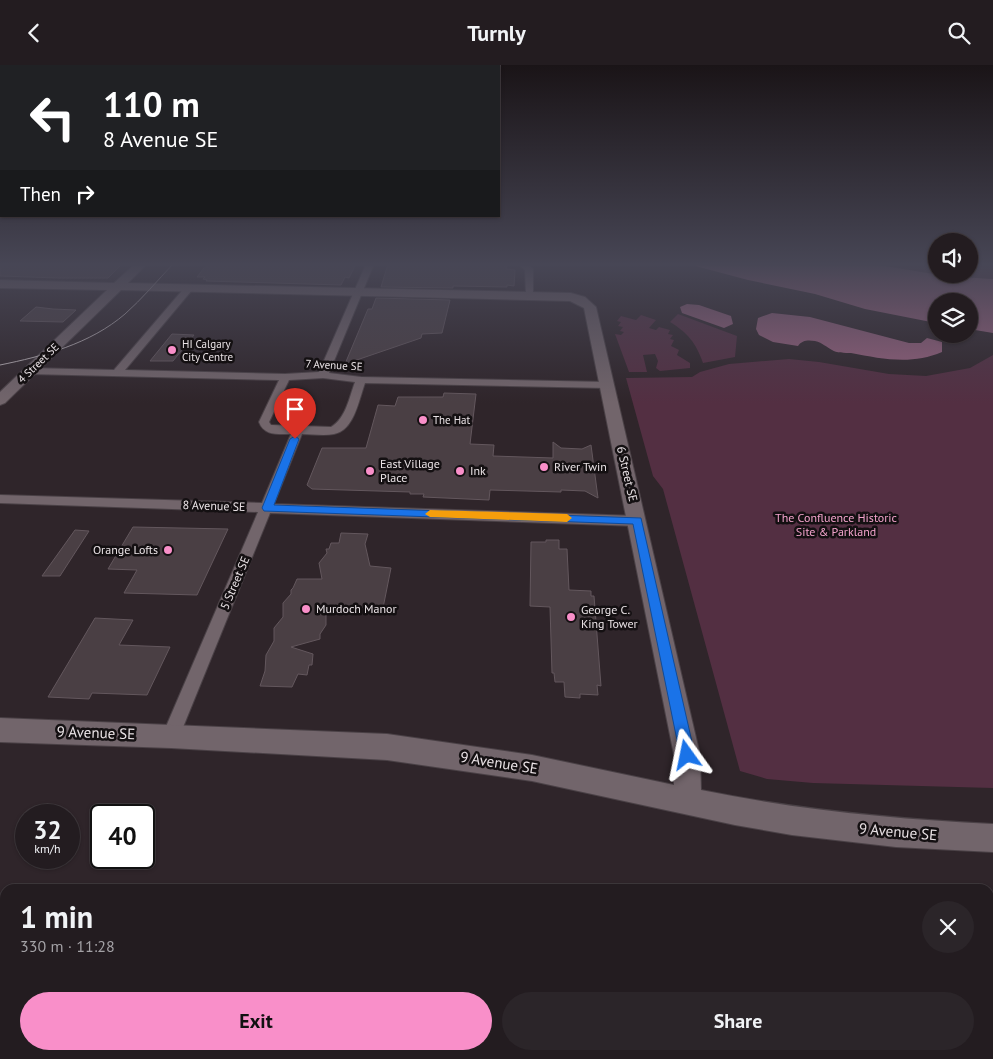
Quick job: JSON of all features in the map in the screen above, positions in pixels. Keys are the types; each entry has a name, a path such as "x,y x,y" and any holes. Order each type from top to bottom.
{"street":[{"name":"4 Street SE","path":"0,400 93,310"},
{"path":"118,373 171,310"},
{"path":"323,375 350,310"},
{"name":"6 Street SE","path":"591,310 638,521 687,755 688,800"},
{"name":"7 Avenue SE","path":"30,371 284,377 323,375 360,379 607,385"},
{"path":"284,377 264,422 266,427 272,430 333,431 341,428 346,421 360,379"},
{"name":"5 Street SE","path":"172,736 298,431"},
{"name":"8 Avenue SE","path":"0,499 638,521"},
{"name":"9 Avenue SE","path":"0,730 172,736 387,747 532,767 792,821 896,833 993,838"}],"green space":[{"path":"678,314 737,336 735,357 703,363 691,339 670,322"},
{"path":"641,315 656,320 649,328 656,330 659,327 670,330 668,334 673,335 670,339 674,340 671,346 679,350 677,355 690,363 690,368 660,371 656,368 658,361 655,354 643,355 647,372 629,372 615,334 621,335 624,332 620,331 623,327 618,326 621,322 617,321 621,316 636,320"},
{"name":"The Confluence Historic Site & Parkland","path":"993,355 993,788 813,783 767,779 740,771 663,489 653,476 626,378 692,377 700,372 729,364 789,359 889,374 926,376 970,368"}],"shaded area":[{"path":"681,310 715,310 731,316 733,324 724,328 682,313"},
{"path":"872,310 928,310 928,321"},
{"path":"978,310 993,310 993,333 978,330"},
{"path":"772,313 810,317 909,343 921,343 927,338 928,343 942,343 942,352 931,356 897,360 836,352 815,341 805,341 798,346 773,342 759,335 756,329 758,318"}],"building":[{"path":"32,310 76,310 63,322 20,321"},
{"path":"367,310 447,310 442,333 422,334 421,338 345,364"},
{"path":"172,334 194,335 173,361 150,361"},
{"path":"444,393 476,394 470,444 494,445 493,456 553,458 553,442 561,448 582,449 591,445 598,498 585,491 490,490 489,500 423,497 424,494 410,494 410,492 312,489 307,485 322,448 366,448 378,405 395,406 398,397 443,397"},
{"name":"Orange Lofts","path":"133,527 228,529 197,595 124,593 137,570 108,569"},
{"path":"75,530 89,531 60,576 42,576"},
{"name":"Murdoch Manor","path":"341,533 368,534 365,544 370,566 391,568 383,608 326,606 326,625 320,634 320,639 291,647 313,654 312,665 309,665 307,675 298,674 292,687 260,686 265,671 266,655 274,641 274,628 283,617 283,603 291,594 297,579 322,579 319,563 327,553 326,549 329,549 331,543 339,543"},
{"name":"George C. King Tower","path":"546,540 559,540 559,549 567,549 569,590 591,591 591,596 594,596 601,686 597,685 598,695 580,694 580,698 565,697 564,682 555,682 554,673 552,673 550,607 530,606 531,542 546,542"},
{"path":"95,618 133,620 119,645 170,647 147,695 92,693 89,699 48,697"}],"tram line":[{"path":"0,365 50,353 82,341 111,324 129,310"}],"slow traffic":[{"path":"430,514 567,518"}],"place":[{"name":"HI Calgary City Centre","path":"172,350"},
{"name":"The Hat","path":"423,420"},
{"name":"River Twin","path":"544,467"},
{"name":"East Village Place","path":"370,471"},
{"name":"Ink","path":"460,471"},
{"name":"Orange Lofts","path":"168,550"},
{"name":"Murdoch Manor","path":"306,609"},
{"name":"George C. King Tower","path":"571,617"}],"route":[{"path":"295,439 267,508 638,521 687,755"}]}
